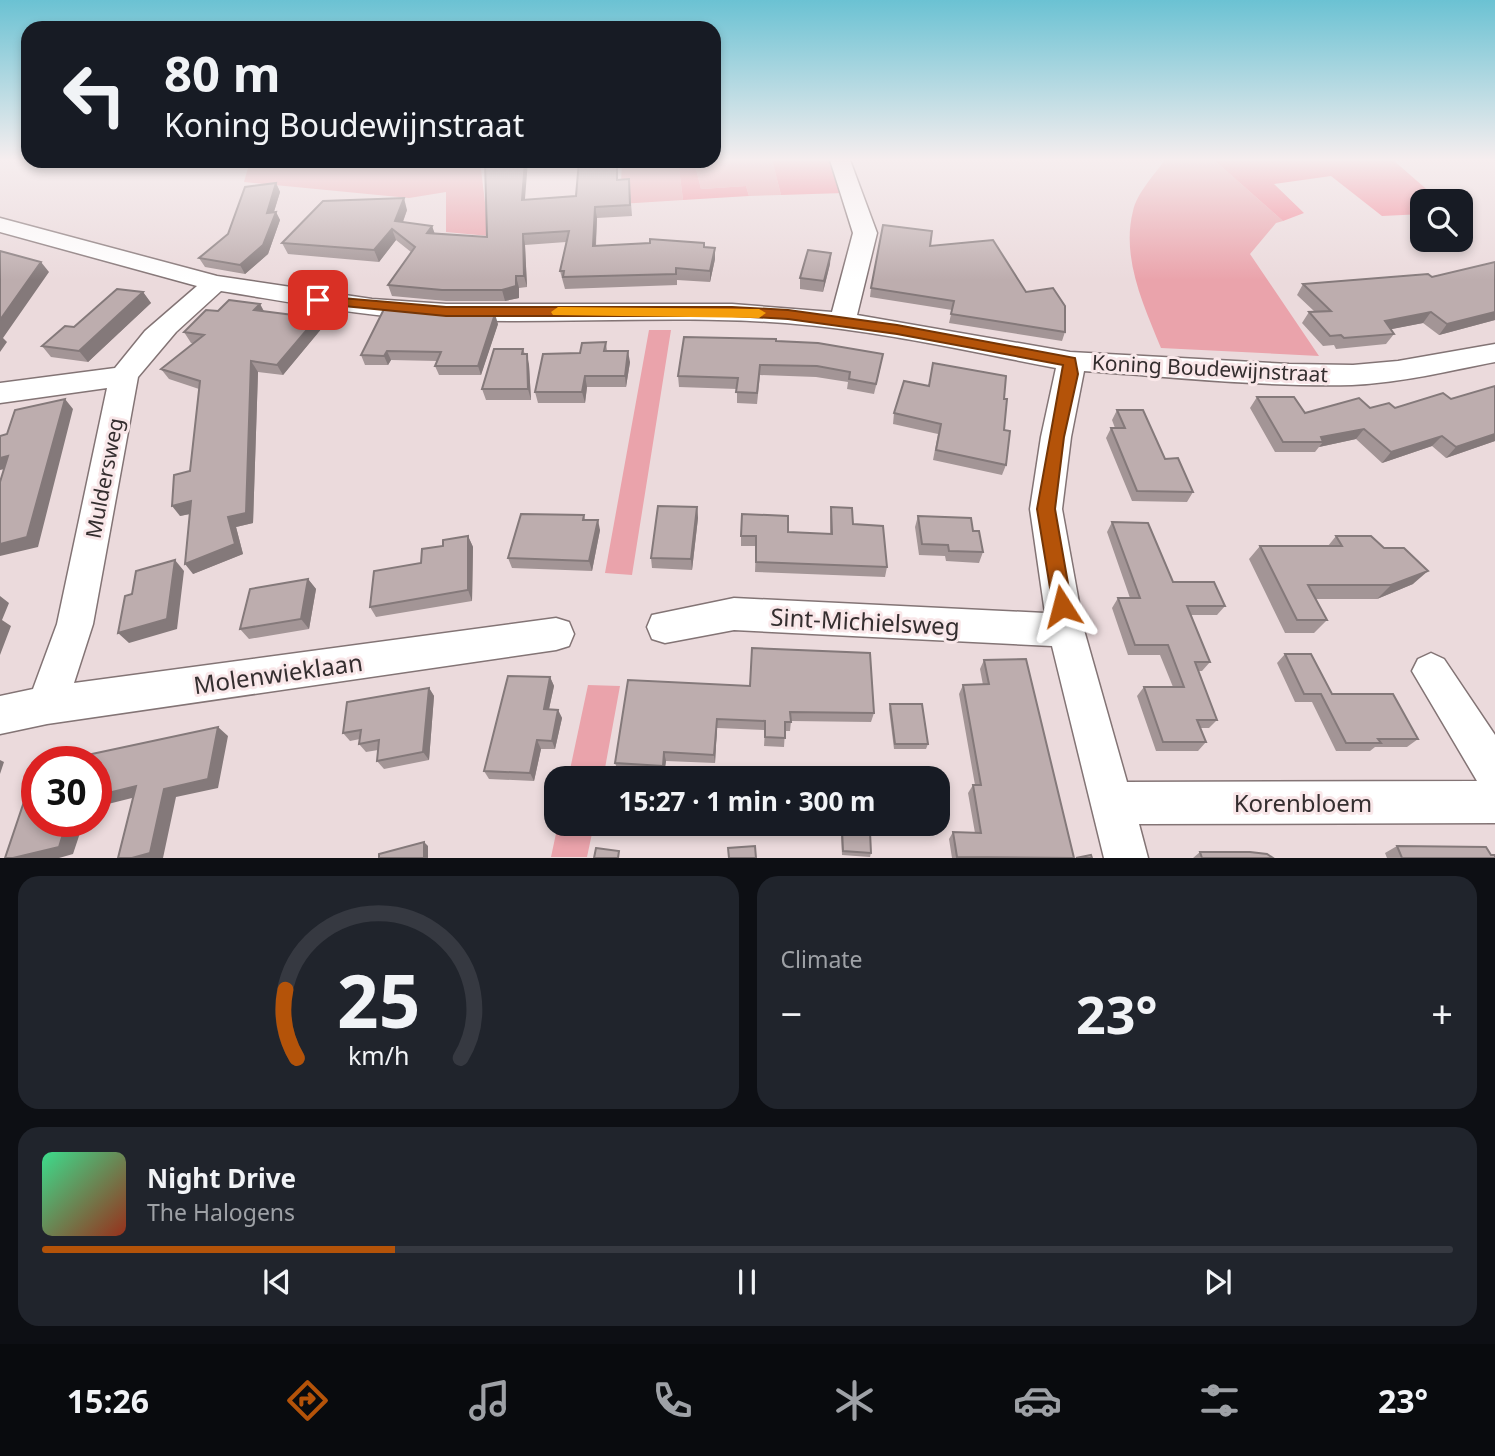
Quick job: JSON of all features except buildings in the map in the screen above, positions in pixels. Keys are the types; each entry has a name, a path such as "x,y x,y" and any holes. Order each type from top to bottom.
{"street":[{"path":"843,321 865,233 854,200"},
{"name":"Koning Boudewijnstraat","path":"0,225 216,283 318,300 434,311 732,312 843,321 1070,361 1289,374 1353,375 1398,371 1495,353"},
{"name":"Muldersweg","path":"47,705 75,624 124,376 142,350 170,320 216,283"},
{"path":"1070,361 1046,509 1066,630 1126,858"},
{"path":"0,393 124,376"},
{"name":"Sint-Michielsweg","path":"665,627 734,614 1066,630"},
{"name":"Molenwieklaan","path":"0,715 47,705 556,634"},
{"path":"1430,671 1495,772"},
{"name":"Korenbloem","path":"1111,803 1495,802"}],"shaded area":[{"path":"446,200 485,200 489,236 446,232"},
{"path":"620,200 682,200 620,204"},
{"path":"1137,200 1259,200 1283,221 1276,223 1250,254 1319,356 1161,348 1132,264 1130,229"},
{"path":"1259,200 1291,200 1304,213 1283,221"},
{"path":"1362,200 1410,200 1410,215 1382,216"},
{"path":"649,330 671,330 632,575 605,573"},
{"path":"588,685 620,686 605,766 571,766"},
{"path":"555,836 591,836 587,857 551,857"}],"slow traffic":[{"path":"558,312 759,313"}],"route":[{"path":"318,300 446,312 732,312 788,315 897,329 1070,361 1046,509 1062,606"}]}
